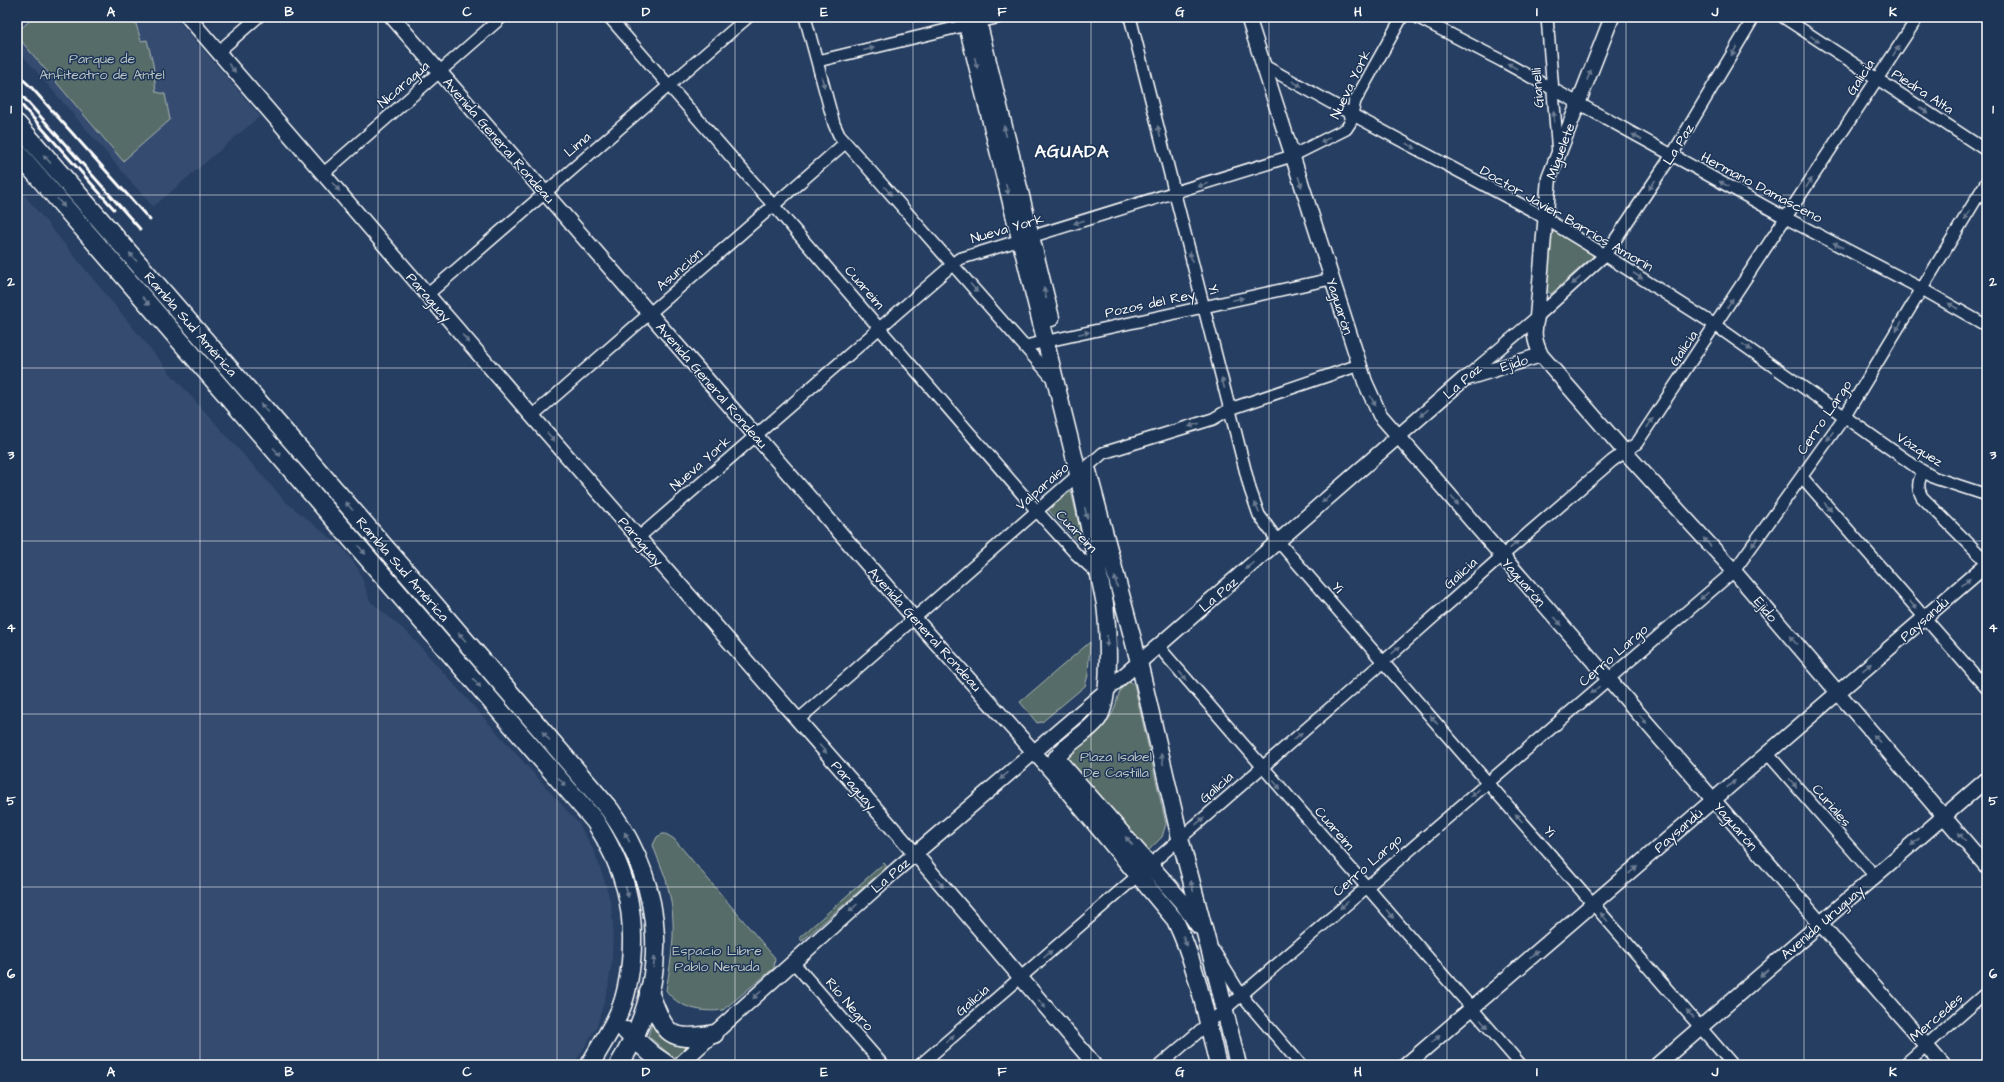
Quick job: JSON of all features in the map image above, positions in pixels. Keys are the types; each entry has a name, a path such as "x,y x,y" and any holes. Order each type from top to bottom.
{"main road":[{"path":"972,20 1083,471 1108,627 1106,690 1101,712 1098,719 1056,758 1054,767 1058,778"},
{"name":"Rambla Sud América","path":"17,124 420,588 610,810 625,833 643,871 654,921 655,953 650,992 644,1013 634,1040 619,1065"},
{"name":"Rambla Sud América","path":"17,152 595,821 611,846 624,880 629,899 632,924 630,974 618,1014 590,1065"},
{"path":"1051,340 1056,382 1139,662 1180,838 1225,1009 1238,1065"},
{"name":"Avenida General Rondeau","path":"1056,758 1144,870"},
{"name":"Avenida General Rondeau","path":"1058,778 1144,870 1183,903 1205,937"},
{"path":"1144,870 1175,920 1184,938 1208,1023 1218,1065"},
{"path":"650,992 658,1018 672,1033 681,1037 714,1034"},
{"path":"618,1014 625,1030 634,1040 667,1065"}],"street":[{"name":"Paraguay","path":"188,17 532,416 915,854 1095,1065"},
{"path":"218,52 258,17"},
{"name":"Avenida General Rondeau","path":"392,17 914,618 1058,778"},
{"name":"Nicaragua","path":"324,173 502,17"},
{"name":"Cuareim","path":"609,17 1036,510 1076,554 1100,576"},
{"name":"Lima","path":"427,295 544,192 748,17"},
{"path":"805,17 834,124 839,135 1056,382"},
{"path":"818,61 972,20 1000,17"},
{"name":"Yi","path":"1130,17 1254,504 1266,525 1278,541 1733,1065"},
{"name":"Yaguarón","path":"1248,17 1262,65 1359,364 1372,400 1380,415 1943,1065"},
{"name":"Nueva York","path":"638,538 952,264 965,256 1175,194 1292,156 1346,129 1353,115 1356,101 1402,17"},
{"name":"Hermano Damasceno","path":"1417,17 1502,61 1786,218 1922,288 1987,326"},
{"name":"Gianelli","path":"1547,17 1551,89 1558,156"},
{"name":"Miguelete","path":"1537,317 1549,178 1612,17"},
{"name":"La Paz","path":"679,1065 915,854 1033,751 1158,646 1464,378 1537,317 1605,255 1672,156 1754,17"},
{"name":"Piedra Alta","path":"1783,17 1987,151"},
{"name":"Galicia","path":"920,1065 1383,662 1502,556 1612,461 1637,443 1918,17"},
{"name":"Doctor Javier Barrios Amorín","path":"1262,65 1545,219 1605,255 1715,325 1845,416"},
{"name":"Asunción","path":"532,416 845,143"},
{"name":"Cerro Largo","path":"1160,1065 1366,886 1734,571 1845,416 1987,181"},
{"name":"Pozos del Rey","path":"1025,346 1331,279"},
{"name":"Ejido","path":"1537,317 1533,332 1535,343 1541,355 1625,452 1734,571 1987,867"},
{"name":"Ejido","path":"1464,378 1541,355"},
{"name":"Valparaíso","path":"798,720 1036,510 1109,450 1214,419 1230,409 1359,364"},
{"name":"Vázquez","path":"1845,416 1923,472 1935,478 1987,495"},
{"path":"1923,472 1918,479 1918,486 1922,498 1987,563"},
{"path":"1802,477 1987,689"},
{"name":"Paysandú","path":"1406,1065 1987,563"},
{"name":"Cuareim","path":"1158,646 1521,1065"},
{"path":"1033,751 1056,758"},
{"name":"Curiales","path":"1767,753 1875,876"},
{"name":"Avenida Uruguay","path":"1657,1065 1987,779"},
{"name":"Avenida General Rondeau","path":"1205,937 1240,995 1301,1065"},
{"name":"Río Negro","path":"793,962 883,1065"},
{"name":"Mercedes","path":"1904,1065 1987,992"}],"shaded area":[{"path":"17,17 175,17 260,116 153,207 17,49"},
{"path":"17,186 171,374 286,502 343,548 359,570 370,601 409,634 579,824 594,851 604,879 611,904 613,923 612,961 608,988 597,1026 574,1065 17,1065"}],"green space":[{"name":"Parque de Anfiteatro de Antel","path":"34,17 134,17 141,41 147,40 153,64 156,92 165,94 170,120 123,161 17,36 17,32"},
{"path":"1555,231 1593,253 1593,256 1551,294 1546,290 1551,235"},
{"path":"1071,491 1083,542 1079,543 1048,510"},
{"path":"1090,642 1088,675 1085,686 1042,722 1037,723 1020,702"},
{"name":"Plaza Isabel De Castilla","path":"1129,681 1134,684 1166,824 1162,837 1148,851 1067,760 1075,750 1111,716 1119,693"},
{"name":"Espacio Libre Pablo Neruda","path":"662,834 666,834 674,839 775,958 774,968 723,1010 707,1011 691,1008 677,1001 666,990 672,953 673,917 668,886 653,845 657,837"},
{"path":"884,863 887,867 802,941 799,938"},
{"path":"653,1020 695,1043 675,1059 648,1036"}],"railway":[{"path":"17,74 31,87 150,220"},
{"path":"17,90 140,229"},
{"path":"17,100 114,209"}],"district":[{"name":"AGUADA","path":"1072,151"}]}
